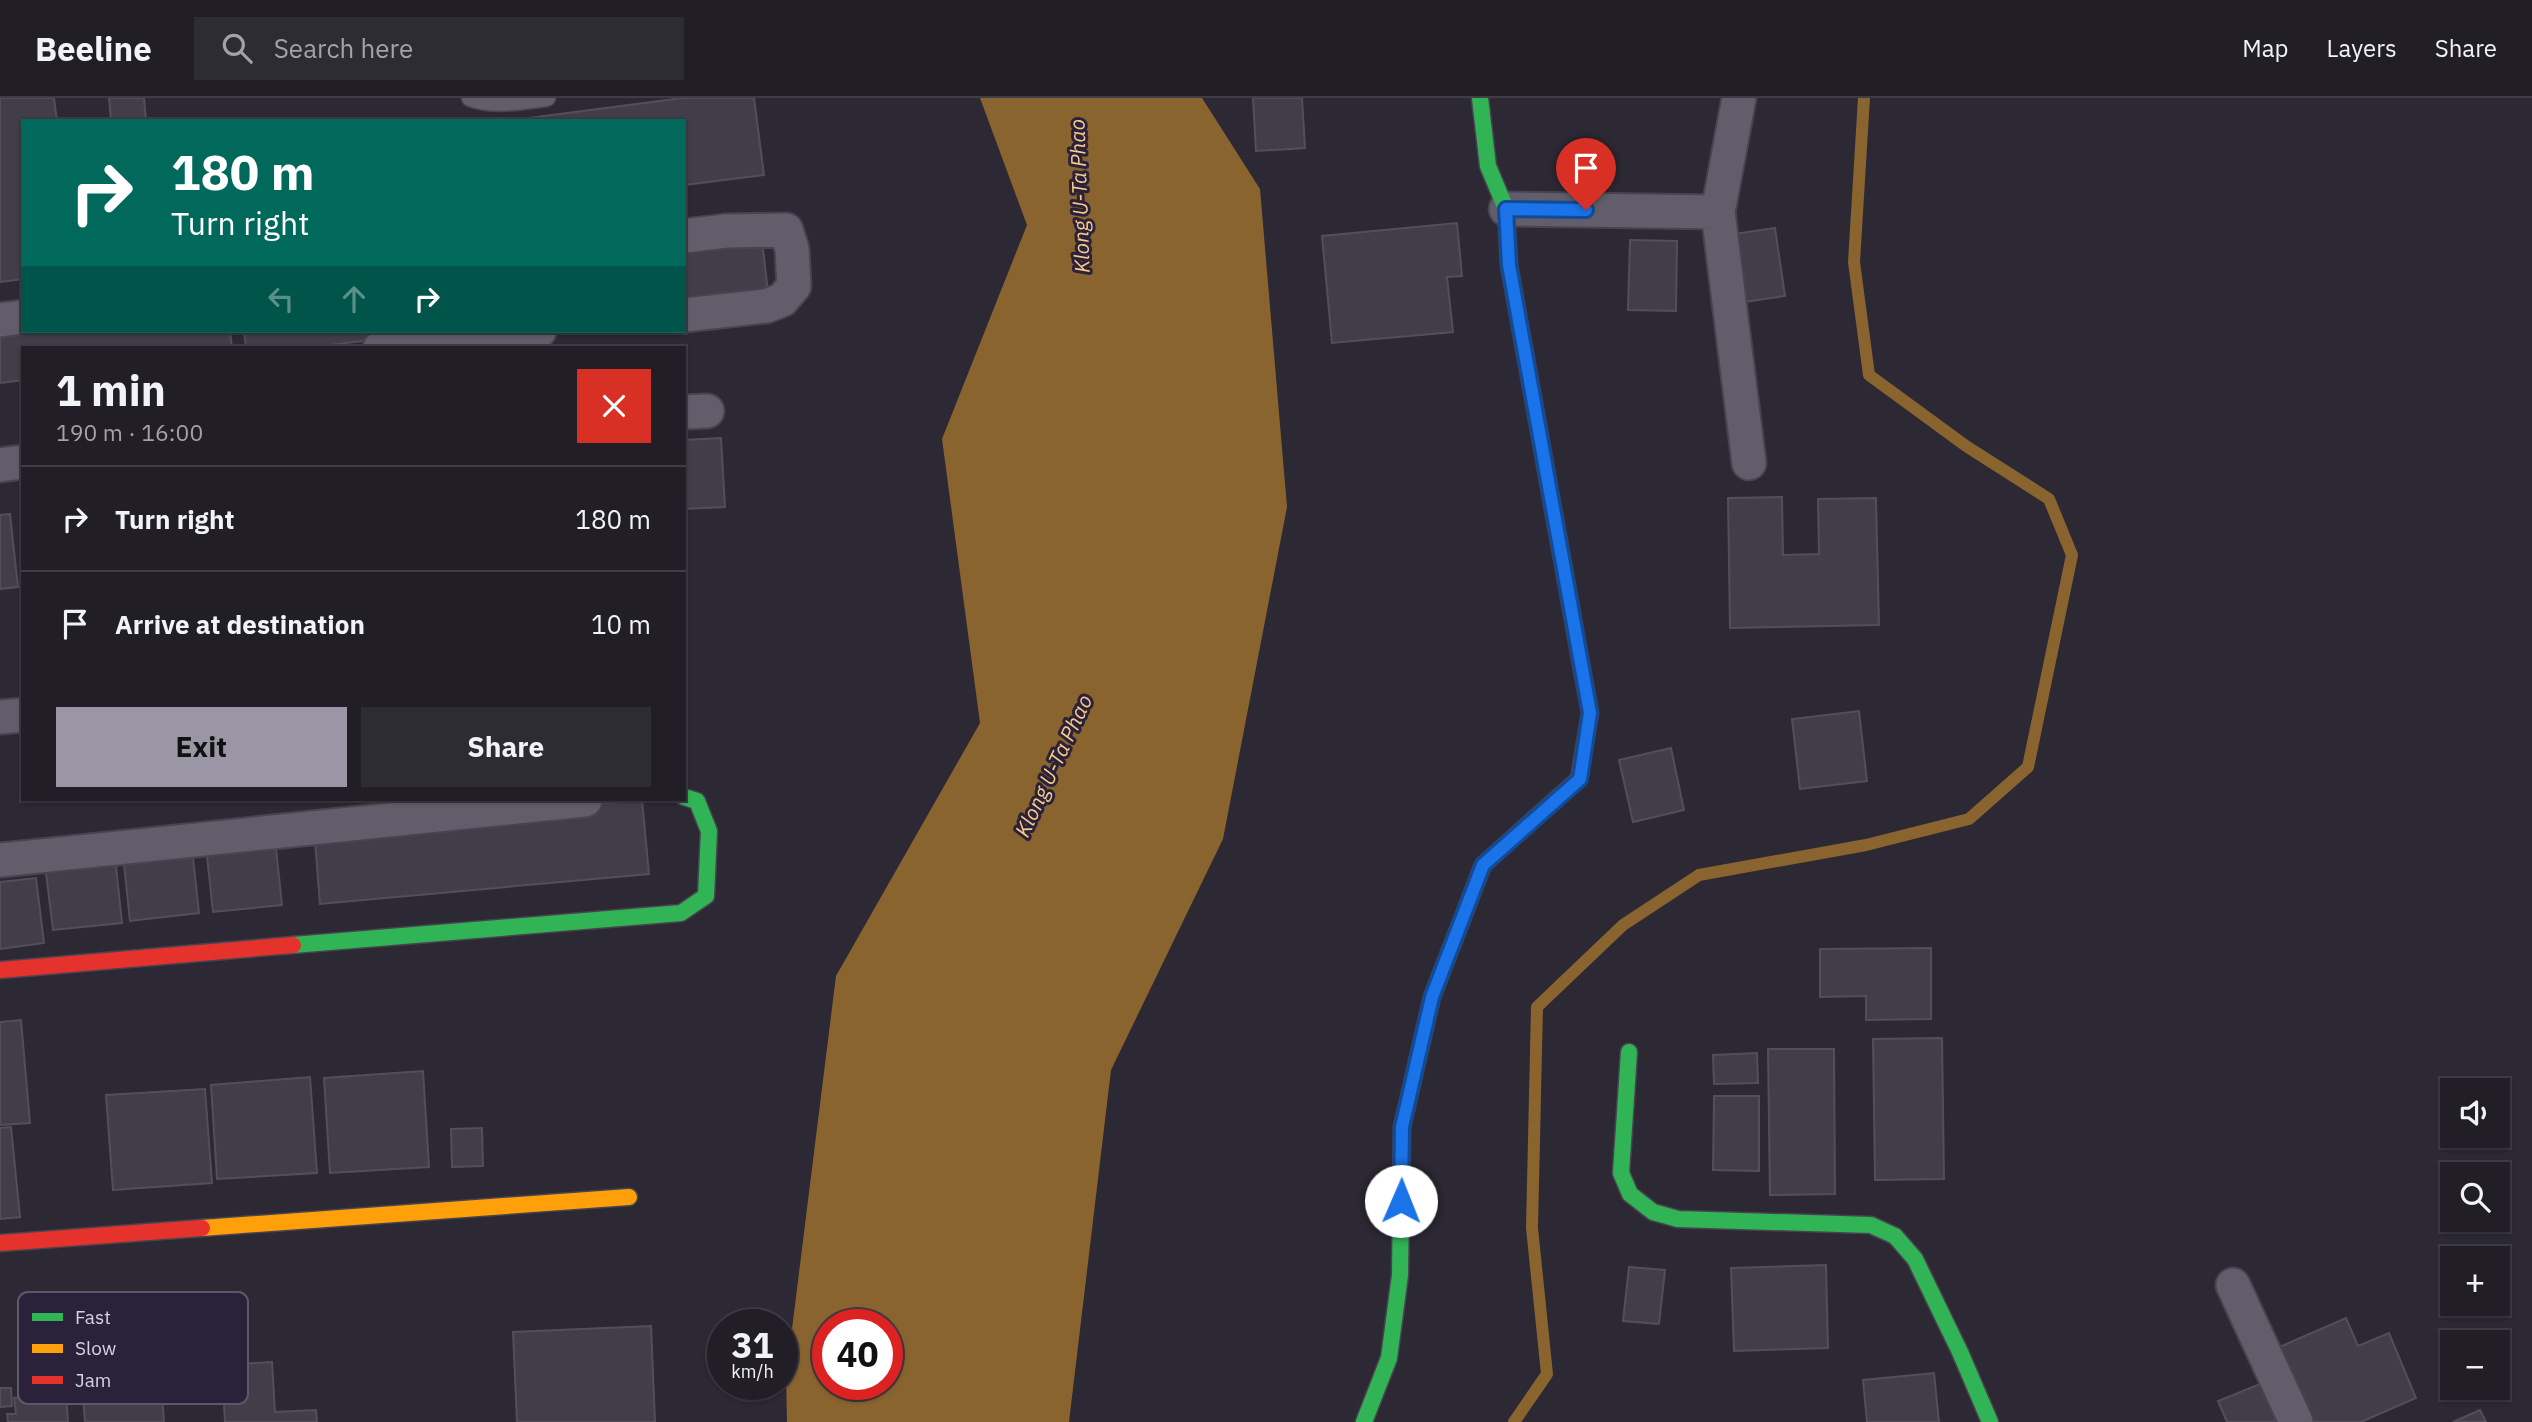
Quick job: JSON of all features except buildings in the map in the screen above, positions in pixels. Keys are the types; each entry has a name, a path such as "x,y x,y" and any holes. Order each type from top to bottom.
{"street":[{"path":"1364,1422 1389,1358 1400,1275 1402,1127 1432,997 1483,865 1580,779 1590,713 1509,265 1506,209 1488,166 1480,98"},
{"path":"1738,98 1718,212 1749,463"},
{"path":"1506,209 1718,212"},
{"path":"686,236 726,231 786,230 792,249 794,286 782,300 766,306 686,315"},
{"path":"0,320 21,317"},
{"path":"399,346 520,333"},
{"path":"0,464 21,463"},
{"path":"0,717 21,715"},
{"path":"0,970 681,913 706,896 709,831 697,801 686,798"},
{"path":"0,860 575,801"},
{"path":"1629,1052 1621,1173 1630,1194 1653,1212 1678,1219 1871,1225 1895,1236 1915,1259 1961,1352 1990,1422"},
{"path":"0,1243 629,1197"},
{"path":"2233,1285 2295,1422"}],"lane":[{"path":"470,98 481,102 505,103 547,98"}],"water":[{"name":"Klong U-Ta Phao","path":"980,98 1202,98 1260,189 1287,507 1223,839 1111,1070 1069,1422 787,1422 787,1400 798,1400 798,1309 794,1309 836,976 980,723 942,439 1027,225"}],"waterway":[{"path":"1514,1422 1547,1374 1532,1228 1537,1007 1623,925 1699,875 1866,845 1969,819 2028,767 2072,555 2049,499 1966,446 1869,375 1854,262 1864,98"}],"traffic: fast":[{"path":"1480,98 1488,166 1506,209 1509,265 1581,664"},
{"path":"293,945 681,913 706,896 709,831 697,801 686,798"},
{"path":"1364,1422 1389,1358 1400,1275 1402,1127 1432,997 1483,865 1514,837"},
{"path":"1629,1052 1621,1173 1630,1194 1653,1212 1678,1219 1871,1225 1895,1236 1915,1259 1990,1422"}],"traffic: slow":[{"path":"202,1228 629,1197"}],"traffic: jam":[{"path":"1514,837 1579,779 1590,713 1581,664"},
{"path":"0,970 293,945"},
{"path":"0,1243 202,1228"}],"route":[{"path":"1401,1201 1402,1127 1432,997 1483,865 1580,779 1590,713 1509,265 1506,209 1586,210"}]}
